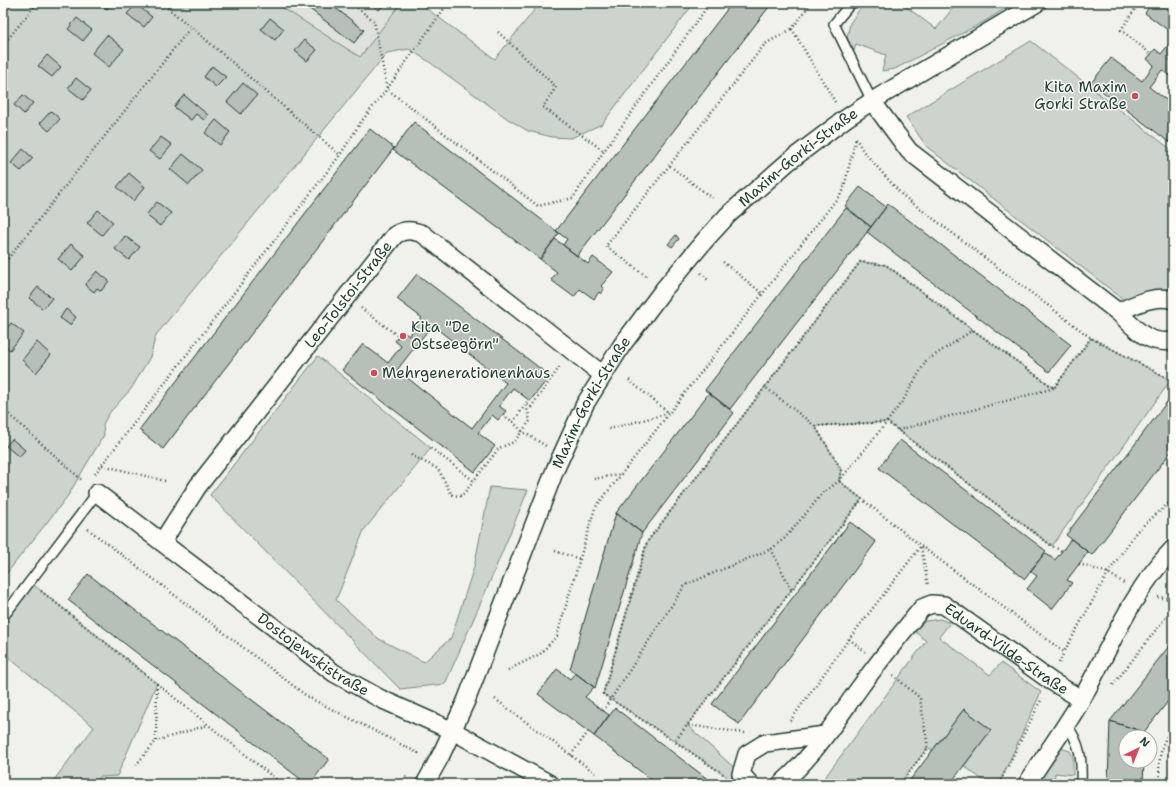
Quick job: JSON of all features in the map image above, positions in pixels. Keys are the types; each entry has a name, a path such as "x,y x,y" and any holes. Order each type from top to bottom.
{"street":[{"name":"Maxim-Gorki-Straße","path":"425,784 453,731 556,470 585,404 622,345 664,289 728,215 788,162 845,119 872,101 1037,3"},
{"name":"Maxim-Gorki-Straße","path":"872,101 909,151 1118,312 1145,337 1162,343 1173,341"},
{"name":"Leo-Tolstoi-Straße","path":"162,542 198,486 395,235 402,230 412,230 423,234 603,375"},
{"path":"1118,312 1142,302 1165,297 1173,300"},
{"name":"Dostojewskistraße","path":"92,489 334,672 382,699 453,731 548,784"},
{"path":"1027,784 1081,699 1138,592 1161,561 1173,549"},
{"name":"Eduard-Vilde-Straße","path":"781,784 796,772 878,662 922,608 932,604 944,605 1051,681 1081,699"},
{"path":"746,779 747,754 765,743 825,735"}],"lane":[{"path":"851,3 834,24 872,101"},
{"path":"3,617 76,520 92,489"},
{"path":"1066,724 1074,734 1082,760 1081,784"}],"path":[{"path":"3,45 36,3"},
{"path":"161,3 340,155"},
{"path":"351,3 374,21 387,89 538,206 573,198 710,3"},
{"path":"3,409 92,489 102,465 340,155 361,122 387,89 448,3"},
{"path":"646,276 606,246 765,44 792,29 812,3"},
{"path":"1139,3 1121,30 1151,54"},
{"path":"3,265 191,27"},
{"path":"792,29 863,151 902,195 1091,338 1173,381"},
{"path":"498,32 556,87 543,107 604,152"},
{"path":"508,670 540,654 557,636 595,508 843,191 856,138"},
{"path":"670,166 713,199"},
{"path":"722,262 762,294"},
{"path":"746,779 725,775 603,694 647,542 860,262 886,265 972,330 1054,388"},
{"path":"346,297 398,336"},
{"path":"603,711 685,585 771,549 785,538 823,493 839,481 887,422 904,399 926,361 972,330"},
{"path":"898,430 1054,388 1091,338"},
{"path":"526,404 531,407 572,350"},
{"path":"629,380 670,413"},
{"path":"765,387 815,426 841,469 839,481"},
{"path":"513,422 528,400"},
{"path":"411,455 438,469 452,495 462,496 499,448 514,442 523,432 530,421 526,404"},
{"path":"609,429 670,413"},
{"path":"503,415 523,432 549,448"},
{"path":"815,426 887,422 1052,546 1062,551"},
{"path":"432,448 474,481"},
{"path":"102,465 165,481"},
{"path":"594,479 622,474"},
{"path":"839,481 921,546 1064,652"},
{"path":"999,784 1064,652 1108,573 1137,531 1173,498"},
{"path":"674,741 862,499"},
{"path":"1168,504 1173,502"},
{"path":"76,520 308,697 418,753"},
{"path":"921,546 932,604"},
{"path":"788,724 849,639 921,546"},
{"path":"771,549 792,591"},
{"path":"555,551 580,559"},
{"path":"30,582 282,784"},
{"path":"1111,687 1173,608"},
{"path":"849,639 920,698 928,748 900,784"},
{"path":"156,741 157,683"},
{"path":"495,699 595,773"},
{"path":"136,765 156,741 208,724"},
{"path":"674,741 687,725 747,733"},
{"path":"1160,784 1158,771 1161,749 1173,728"},
{"path":"571,755 588,732"}],"shaded area":[{"path":"3,3 275,3 360,57 401,3 419,3 495,59 540,3 694,3 602,124 571,138 552,137 528,131 508,119 409,49 387,53 156,335 150,357 131,389 110,412 103,424 104,435 67,497 3,578"},
{"path":"275,3 401,3 360,57"},
{"path":"864,3 901,3 936,29 957,3 1014,3 987,20 895,69 882,71 886,55 856,44 854,51 847,38 850,23"},
{"path":"1031,41 1173,151 1173,295 1128,303 927,147 906,117"},
{"path":"860,262 886,265 1054,388 1091,338 1171,380 1052,546 887,422 815,426 841,469 839,481 862,499 687,725 750,784 734,784 725,775 603,694 647,542"},
{"path":"318,356 431,448 364,530 336,600 379,639 424,662 451,638 474,567 490,487 528,490 445,684 400,689 210,495"},
{"path":"30,582 157,683 117,776 100,777 94,784 51,784 94,727 3,653 3,617"},
{"path":"940,619 950,623 939,637 990,675 1001,663 1041,692 999,784 988,784 964,766 991,730 964,709 932,751 927,748 900,784 820,784 926,641 913,630 926,621"},
{"path":"1060,748 1070,751 1073,757 1073,775 1055,773 1054,784 1034,784"}],"building":[{"path":"99,3 112,3 107,9"},
{"path":"302,3 329,3 364,30 354,43"},
{"path":"370,3 385,3 379,10"},
{"path":"732,3 772,3 577,256 563,245 567,239 556,231"},
{"path":"1152,3 1173,3 1173,34 1145,13"},
{"path":"136,4 152,17 144,27 127,14"},
{"path":"77,18 92,30 83,41 68,29"},
{"path":"270,18 284,29 275,40 261,29"},
{"path":"107,35 124,49 109,67 92,53"},
{"name":"Kita Maxim Gorki Straße","path":"1173,39 1173,55 1170,60 1173,63 1173,79 1162,70 1149,87 1173,105 1173,145 1091,83 1111,58 1142,81 1154,65 1147,59 1155,49 1161,54"},
{"path":"304,40 317,50 307,61 295,51"},
{"path":"47,55 61,67 52,77 38,66"},
{"path":"212,66 226,77 216,87 204,77"},
{"path":"76,78 91,90 83,100 68,88"},
{"path":"243,83 257,95 241,114 227,102"},
{"path":"23,95 33,103 24,114 14,105"},
{"path":"184,95 208,115 204,120 196,114 191,120 174,107"},
{"path":"51,111 60,119 49,131 40,123"},
{"path":"216,120 230,132 220,145 205,133"},
{"path":"414,122 559,233 540,259 393,150"},
{"path":"370,129 394,148 163,449 139,430"},
{"path":"161,137 172,145 160,159 149,151"},
{"path":"23,149 33,158 21,171 11,163"},
{"path":"183,154 202,170 189,185 170,169"},
{"path":"129,173 145,187 133,201 117,187"},
{"path":"860,187 886,207 871,227 845,206"},
{"path":"157,202 171,213 160,226 146,215"},
{"path":"888,204 1071,345 1049,372 867,232"},
{"path":"846,208 871,227 730,409 705,390"},
{"path":"98,210 113,222 102,235 87,223"},
{"path":"676,235 679,239 672,247 668,244"},
{"path":"125,236 140,247 129,260 115,249"},
{"path":"555,239 588,264 593,257 613,272 601,286 604,289 601,294 599,292 594,299 580,289 574,297 551,280 557,272 540,259"},
{"path":"71,244 85,256 72,271 58,259"},
{"path":"97,271 109,281 101,291 97,288 94,292 85,285"},
{"name":"Mehrgenerationenhaus","path":"417,274 550,376 530,401 513,388 499,406 506,411 498,420 492,415 478,433 495,446 475,472 342,370 363,344 388,363 401,346 395,341 402,331 409,336 422,318 397,299","holes":["432,325 506,383 472,428 397,370"]},
{"path":"38,287 52,298 43,309 29,298"},
{"path":"66,309 76,317 70,325 60,318"},
{"path":"11,323 24,333 10,350 3,344 3,333"},
{"path":"37,342 51,355 36,373 22,360"},
{"path":"709,393 734,413 642,533 616,513"},
{"path":"1173,394 1173,449 1092,555 1066,535"},
{"path":"12,439 25,450 19,457 6,446"},
{"path":"900,440 1046,551 1025,579 879,468"},
{"path":"616,513 642,533 595,688 570,669"},
{"path":"850,522 876,542 739,724 712,704"},
{"path":"1071,539 1088,552 1067,580 1072,583 1052,609 1027,589 1037,576 1030,571 1045,553 1055,560"},
{"path":"88,574 329,759 310,784 307,784 68,600"},
{"path":"1173,641 1173,695 1146,729 1135,729 1110,721"},
{"path":"557,669 570,679 575,673 594,687 585,697 609,715 594,736 538,694"},
{"path":"615,708 714,784 657,784 594,736"},
{"path":"964,709 991,730 950,784 907,784"},
{"path":"1110,721 1135,729 1118,729 1118,769 1144,769 1143,784 1108,784"}],"place":[{"name":"Kita Maxim Gorki Straße","path":"1135,96"},
{"name":"Kita \"De Ostseegörn\"","path":"403,336"},
{"name":"Mehrgenerationenhaus","path":"374,373"}]}
